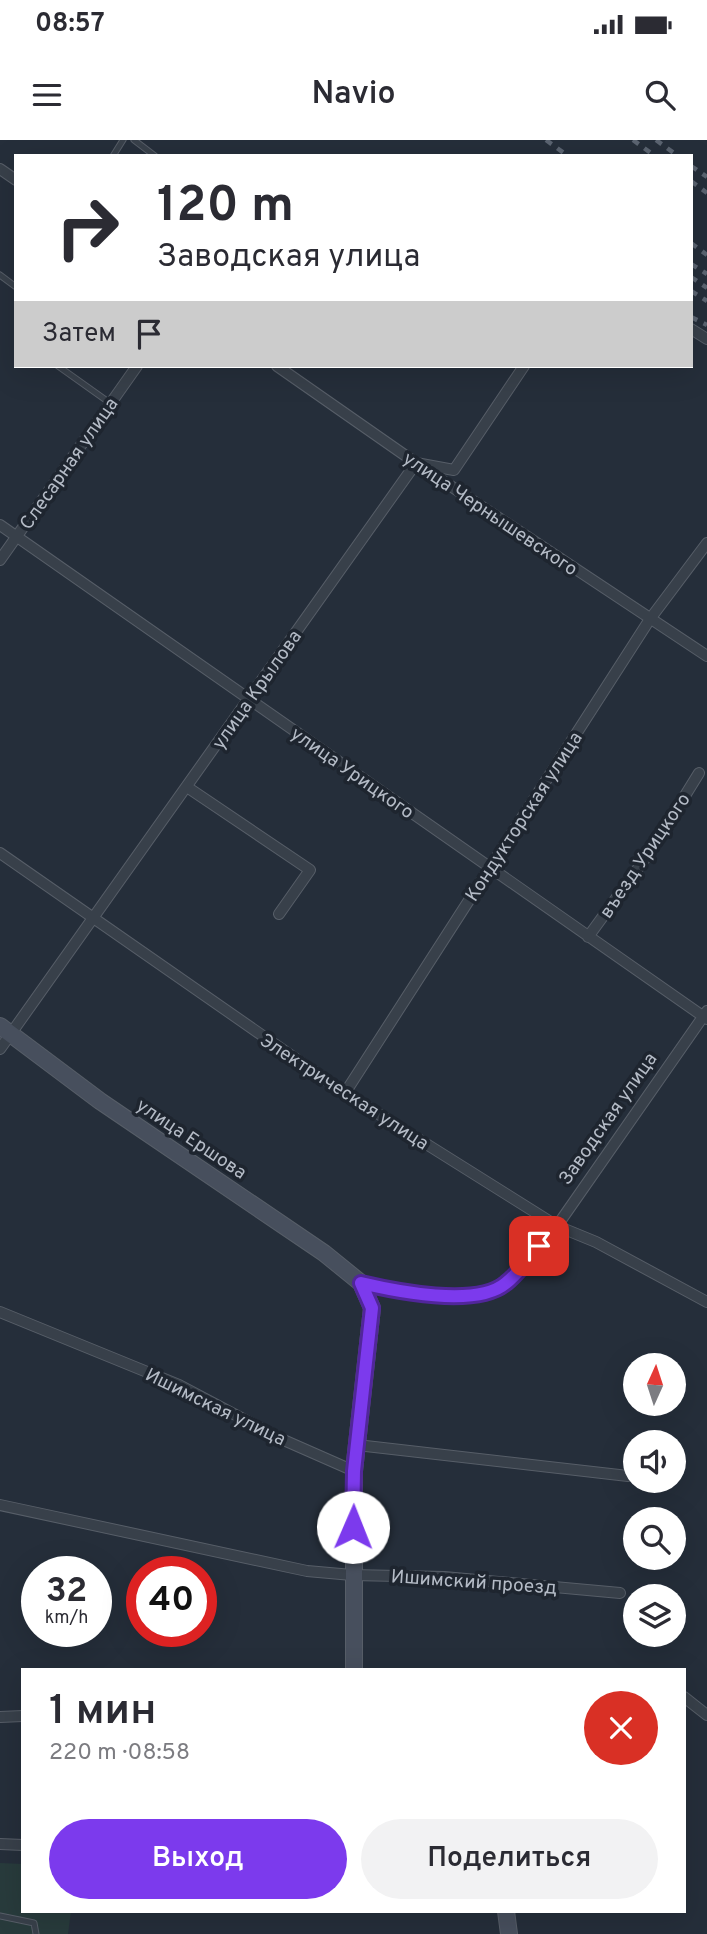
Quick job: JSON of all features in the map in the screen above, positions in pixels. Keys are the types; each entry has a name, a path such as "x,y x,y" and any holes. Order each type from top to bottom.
{"street":[{"name":"Слесарная улица","path":"0,560 136,368"},
{"name":"улица Чернышевского","path":"280,368 416,463 707,656"},
{"path":"416,463 454,470 523,368"},
{"name":"улица Крылова","path":"0,1049 5,1029 93,921 416,463"},
{"name":"улица Урицкого","path":"0,525 250,698 489,869 706,1016"},
{"name":"Кондукторская улица","path":"345,1093 650,619 707,543"},
{"name":"въезд Урицкого","path":"588,937 652,849 699,773"},
{"path":"187,787 310,870 279,914"},
{"name":"Электрическая улица","path":"0,853 93,921 345,1093 556,1226 596,1242 707,1301"},
{"name":"Заводская улица","path":"361,1283 411,1295 470,1295 505,1285 556,1226 706,1016"},
{"name":"улица Ершова","path":"5,1029 100,1101 324,1253 361,1283"},
{"path":"354,1668 354,1471 372,1308 361,1283"},
{"name":"Ишимская улица","path":"0,1312 178,1385 279,1438 354,1471"},
{"path":"357,1445 623,1475"},
{"name":"Ишимский проезд","path":"0,1505 307,1571 444,1577 620,1593"},
{"path":"686,1699 707,1715"},
{"path":"0,1717 21,1716"},
{"path":"0,1844 21,1845"},
{"path":"506,1913 509,1934"}],"lane":[{"path":"134,140 152,154"},
{"path":"61,368 110,403"},
{"path":"0,1916 34,1923 36,1934"}],"shaded area":[{"path":"0,1863 21,1864 21,1913 71,1913 68,1934 0,1934"}],"railway":[{"path":"546,140 565,154"},
{"path":"633,140 652,154"},
{"path":"656,140 675,154"},
{"path":"693,167 707,177"},
{"path":"693,182 707,193"},
{"path":"693,244 707,255"},
{"path":"693,265 707,274"},
{"path":"693,278 707,288"},
{"path":"693,292 707,301"},
{"path":"693,318 707,325"}],"route":[{"path":"353,1527 354,1471 372,1308 361,1283 411,1295 470,1295 505,1285 539,1246"}]}
